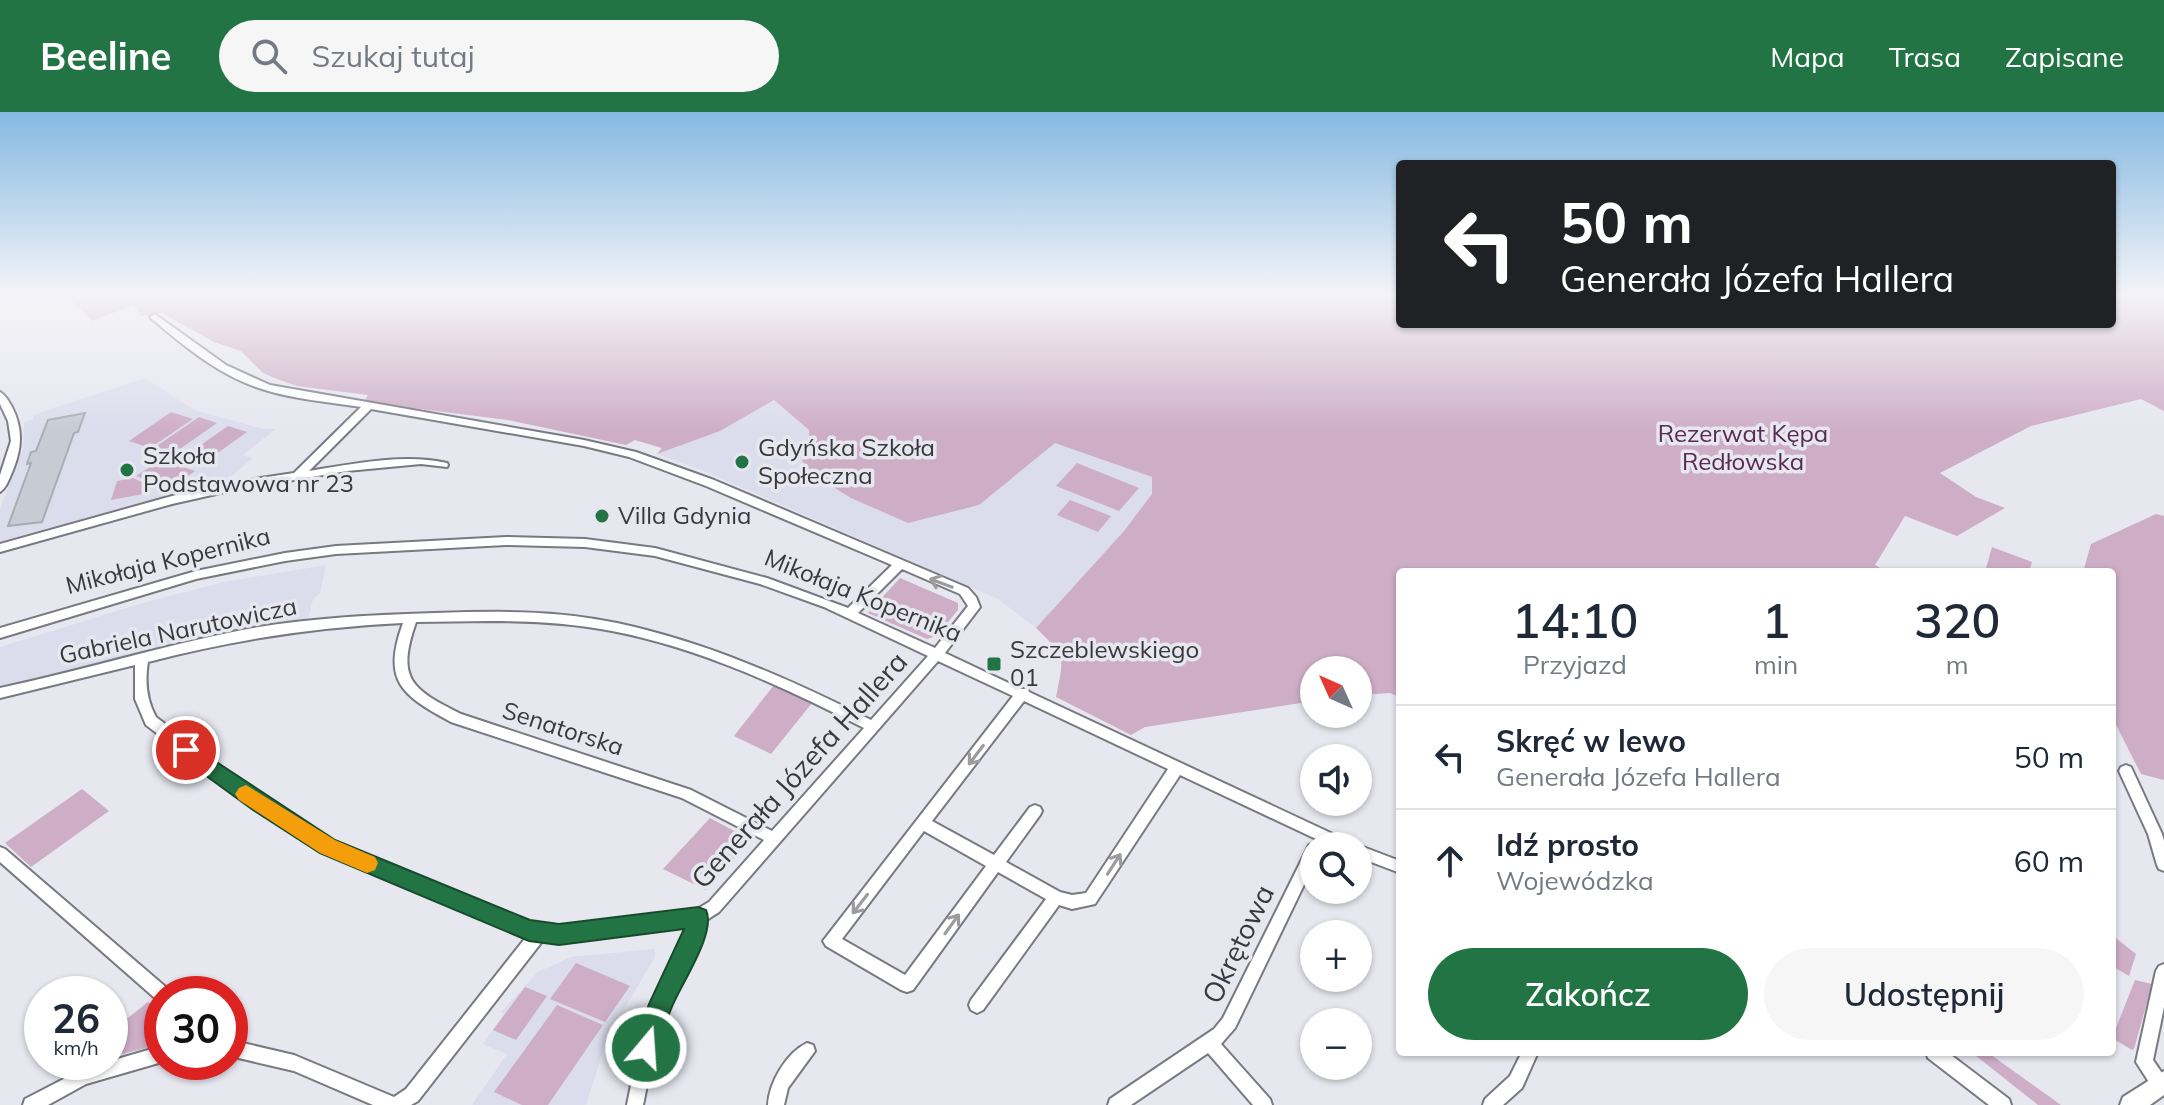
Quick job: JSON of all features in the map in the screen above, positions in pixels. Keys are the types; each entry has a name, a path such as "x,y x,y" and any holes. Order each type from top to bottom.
{"street":[{"path":"186,340 261,386 632,454 710,483 898,566 850,614"},
{"path":"0,395 17,428 14,454 0,488"},
{"path":"298,475 368,406"},
{"path":"0,548 198,493 298,475 421,461 443,465"},
{"name":"Mikołaja Kopernika","path":"0,633 196,575 285,557 336,550 532,540 624,546 763,581 850,614 1023,693 1300,835"},
{"name":"Generała Józefa Hallera","path":"539,933 559,934 698,917 714,907 938,653 974,607 964,591 898,566"},
{"name":"Gabriela Narutowicza","path":"0,693 272,630 411,618 528,616 569,619 637,631 719,656 808,692 873,727"},
{"name":"Senatorska","path":"411,618 398,662 400,674 406,685 435,707 456,718 686,794 775,839"},
{"path":"142,658 139,686 142,703 151,721 260,804 328,847 539,933 412,1095 394,1105 294,1063 248,1052"},
{"path":"1023,693 831,941 907,985 1035,811"},
{"path":"924,824 1056,897 1072,902 1090,899 1176,769"},
{"path":"2126,771 2155,834 2164,865"},
{"path":"0,853 144,978"},
{"path":"1372,856 1396,865"},
{"name":"Okrętowa","path":"1116,1105 1210,1043 1229,1023 1300,879"},
{"path":"977,1005 1056,897"},
{"path":"635,1105 650,1030 693,939 698,917"},
{"path":"2131,1105 2162,1083 2144,1062 2164,971"},
{"path":"1210,1043 1264,1105"},
{"path":"776,1105 776,1096 785,1078 807,1051"},
{"path":"1491,1105 1516,1082 1528,1056"},
{"path":"1939,1056 2003,1105"},
{"path":"31,1105 83,1077 144,1059"}],"shaded area":[{"name":"Szkoła Podstawowa nr 23","path":"145,378 194,410 263,429 276,429 243,455 253,458 225,482 200,485 197,489 123,511 0,544 0,508 23,449 24,422 33,419 33,415"},
{"path":"774,400 809,430 817,477 851,498 1035,456 1055,442 1152,477 1152,494 1124,531 1036,628 998,599 699,469 657,454 720,431"},
{"path":"326,565 320,593 313,599 308,619 232,632 0,687 0,647 143,603 224,582"},
{"path":"655,949 655,957 608,1036 586,1105 472,1105 507,1054 483,1044 504,1014 501,1012 538,972 571,957"}],"green space":[{"name":"Rezerwat Kępa Redłowska","path":"211,340 2164,340 2164,411 2141,399 2031,426 1940,473 1976,497 2005,508 1957,536 1905,516 1875,565 1880,568 1396,568 1396,695 1372,694 1372,656 1300,656 1300,703 1145,727 1131,735 1056,697 1061,658 1036,628 1124,531 1152,494 1152,477 1055,443 979,505 908,523 851,498 817,477 802,461 810,450 809,430 774,400 720,431 657,454 662,448 635,440 626,445 508,420 364,402 368,395 297,386 263,373 241,351"},
{"path":"171,412 193,419 150,448 129,441"},
{"path":"199,417 217,423 167,458 148,452"},
{"path":"228,426 247,432 198,467 178,461"},
{"path":"161,460 195,471 170,488 136,476"},
{"path":"1077,463 1139,488 1119,511 1056,486"},
{"path":"133,478 150,486 149,493 111,500 117,481"},
{"path":"1070,500 1111,516 1098,532 1057,515"},
{"path":"2156,514 2164,516 2164,780 2141,774 2116,725 2116,568 2084,568 2091,544"},
{"path":"1992,547 2032,562 2030,568 1986,568"},
{"path":"900,578 958,603 958,610 936,636 927,639 868,613"},
{"path":"774,685 812,703 771,754 734,736"},
{"path":"82,789 109,811 31,867 5,843"},
{"path":"710,818 751,840 706,890 663,869"},
{"path":"2116,938 2136,954 2129,976 2116,968"},
{"path":"576,963 630,986 605,1022 550,999"},
{"path":"2135,980 2152,984 2134,1049 2116,1040 2116,1028"},
{"path":"525,987 547,996 516,1040 493,1030"},
{"path":"144,1005 144,1048 128,1052 128,1018"},
{"path":"557,1005 603,1025 548,1105 522,1105 494,1092"},
{"path":"1976,1056 1993,1056 2061,1105 2038,1105"}],"building":[{"name":"Szkoła Podstawowa nr 23","path":"85,413 78,432 74,433 42,522 8,526 31,463 27,464 31,452 36,451 48,420"}],"slow traffic":[{"path":"246,794 328,847 367,863"}],"place":[{"name":"Gdyńska Szkoła Społeczna","path":"742,462"},
{"name":"Szkoła Podstawowa nr 23","path":"127,470"},
{"name":"Villa Gdynia","path":"602,516"},
{"name":"Szczeblewskiego 01","path":"994,664"}],"route":[{"path":"186,750 260,804 328,847 529,930 559,934 679,922 698,917 693,939 661,1004 646,1048"}]}
